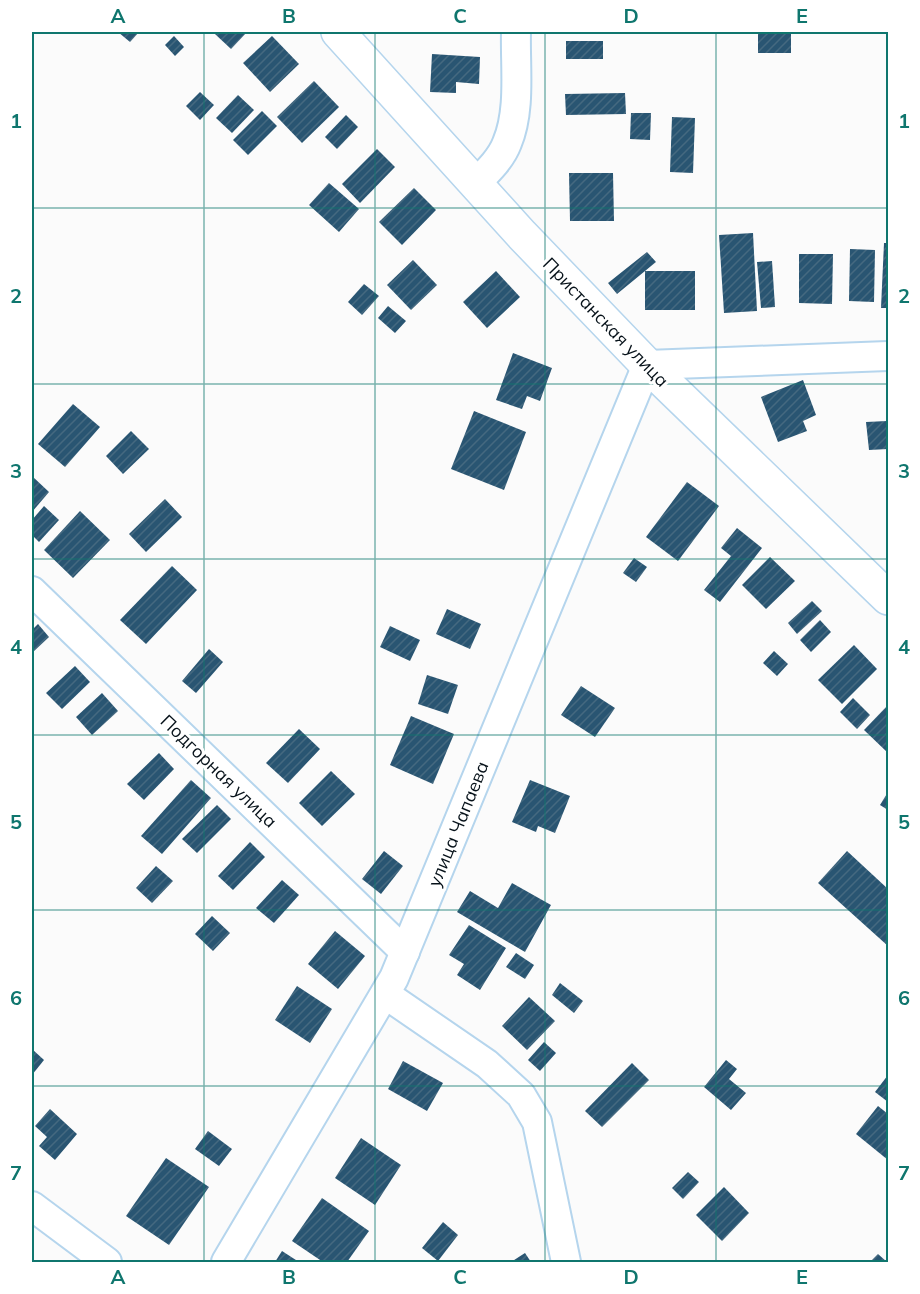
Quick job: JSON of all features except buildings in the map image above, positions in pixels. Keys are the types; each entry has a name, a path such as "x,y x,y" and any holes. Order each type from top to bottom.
{"street":[{"name":"Пристанская улица","path":"338,32 522,235 647,365 888,598"},
{"path":"475,184 493,165 507,145 515,118 516,32"},
{"path":"647,365 888,356"},
{"name":"улица Чапаева","path":"226,1263 394,978 647,365"},
{"name":"Подгорная улица","path":"32,591 405,952"},
{"path":"385,994 487,1064 521,1095 537,1122 566,1263"},
{"path":"32,1206 107,1263"}]}
